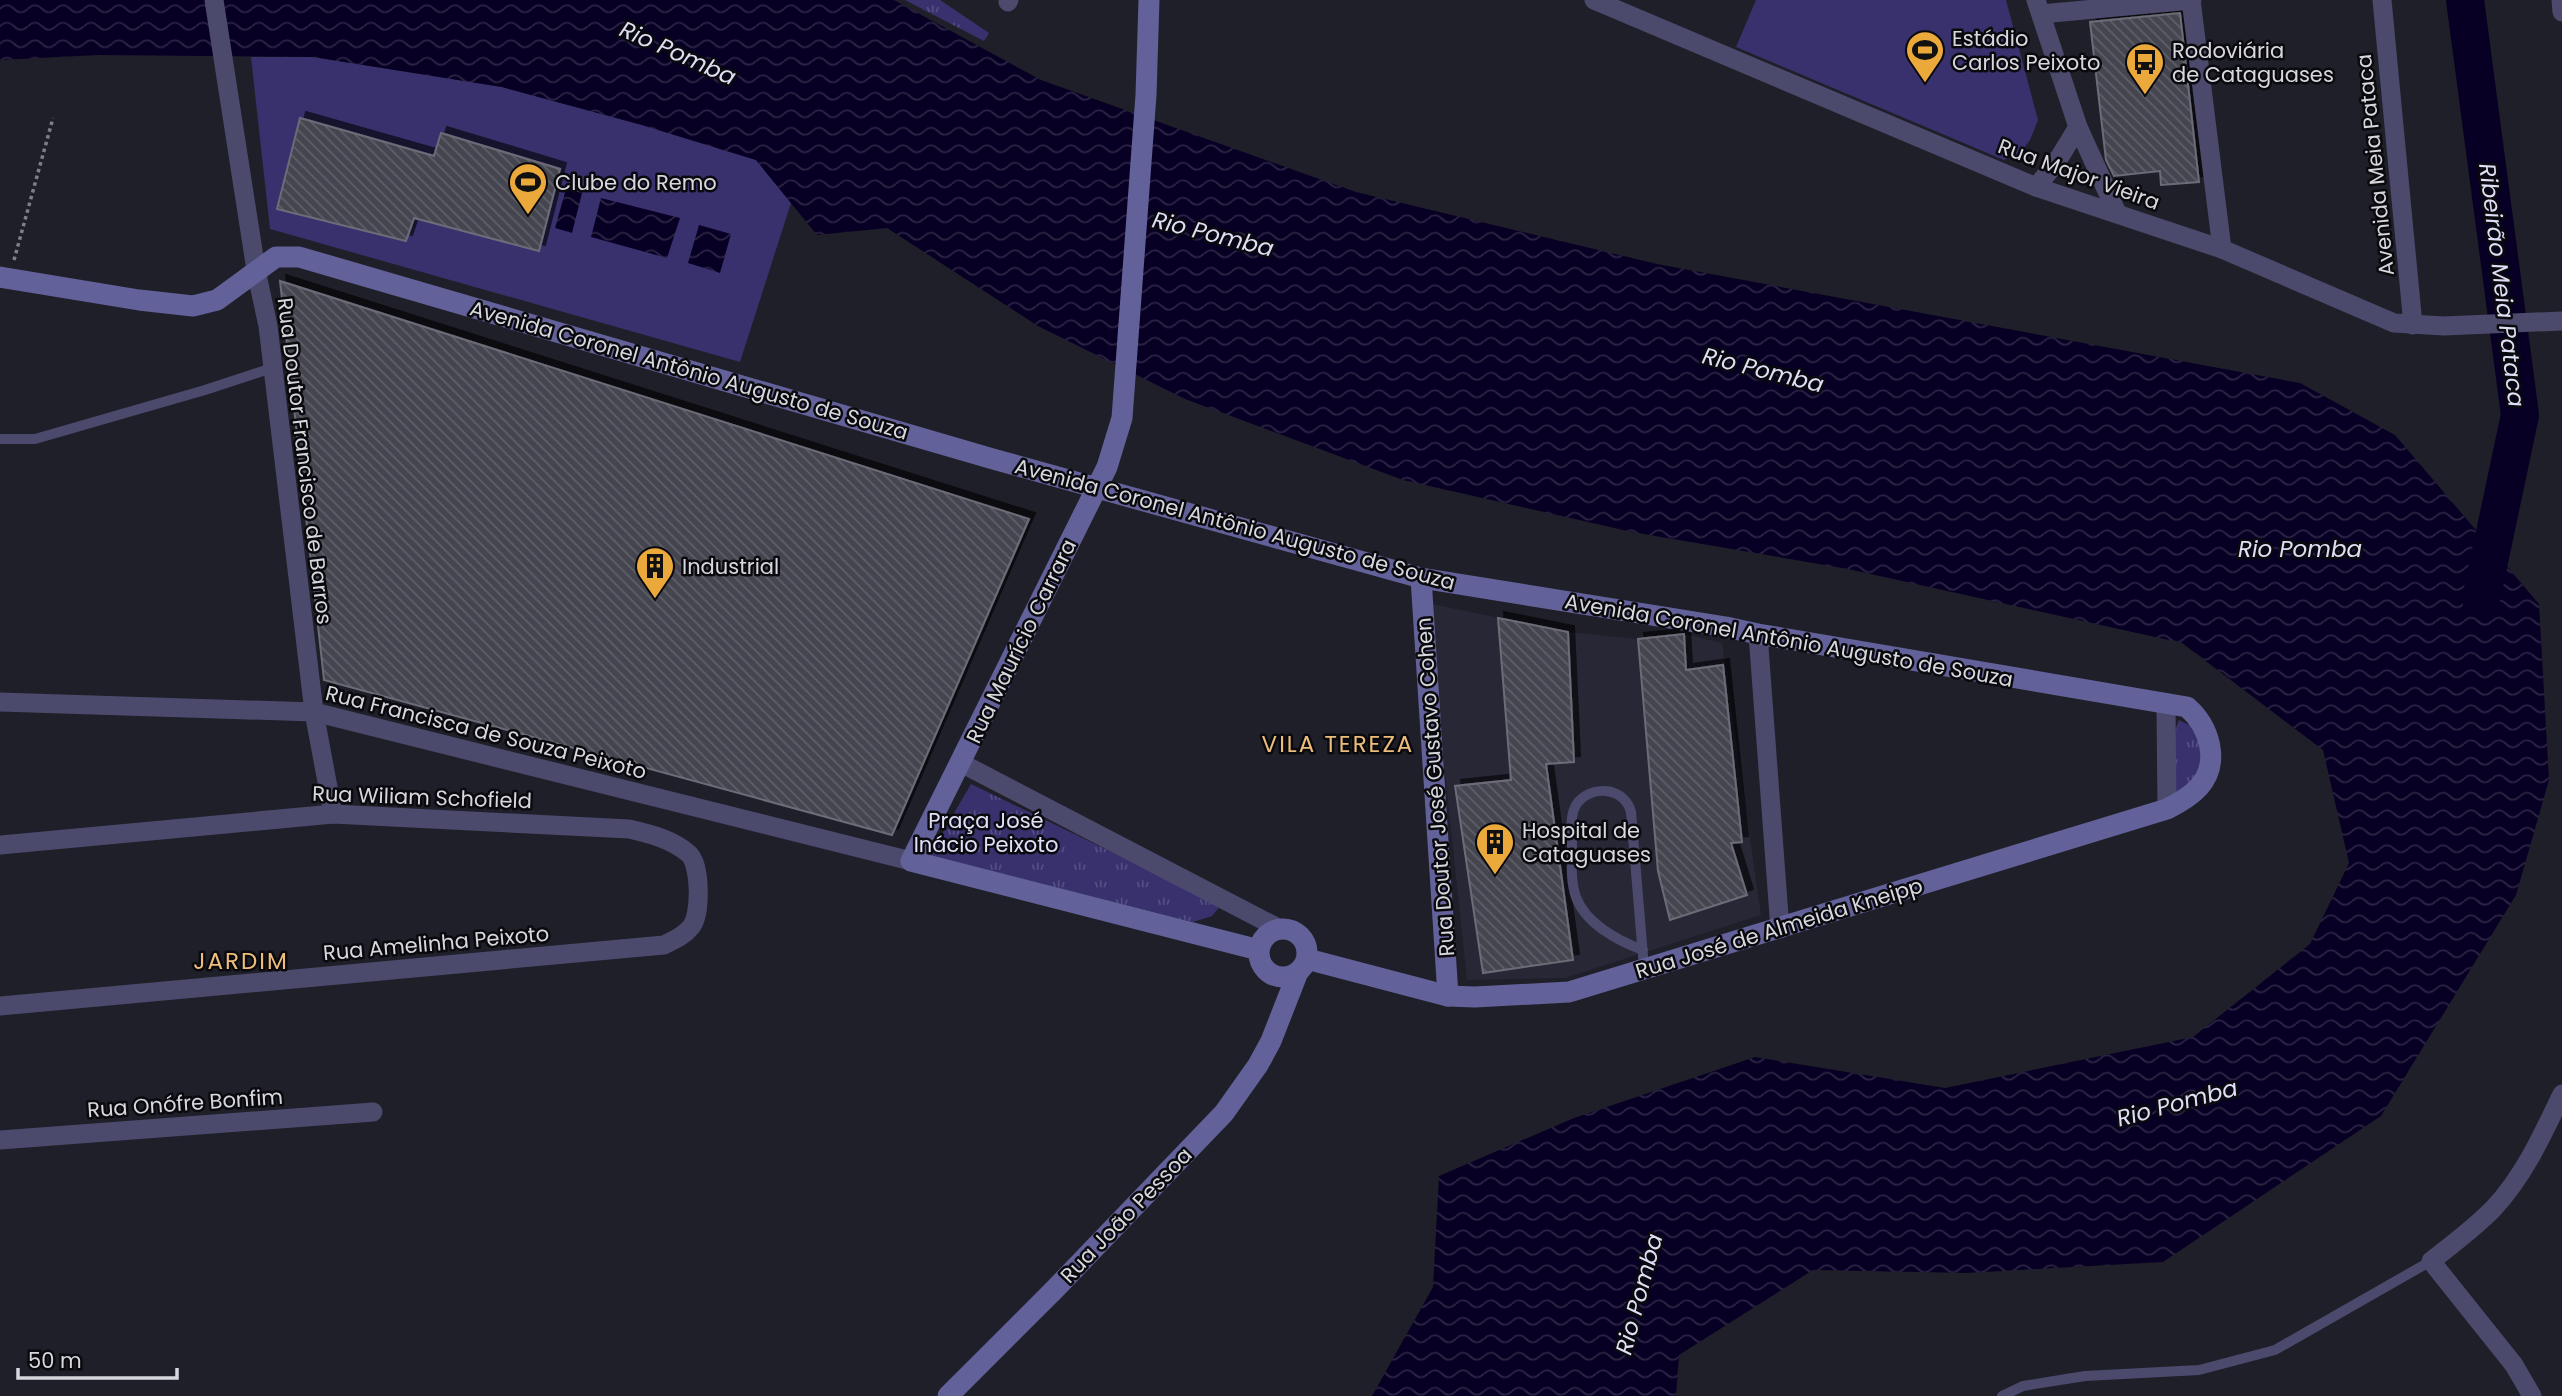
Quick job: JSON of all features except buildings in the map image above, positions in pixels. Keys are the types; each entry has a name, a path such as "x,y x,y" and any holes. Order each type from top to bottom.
{"street":[{"name":"Rua Doutor Francisco de Barros","path":"214,0 256,270 268,326 314,712 332,814"},
{"name":"Rua Maurício Carrara","path":"911,862 1107,467 1122,418 1146,95 1149,0"},
{"name":"Rua Major Vieira","path":"1594,0 1628,7 2036,187 2222,249 2394,323 2444,326 2562,321"},
{"path":"2118,213 2078,127 2039,7 2192,0 2222,249"},
{"name":"Avenida Meia Pataca","path":"2382,0 2413,325"},
{"path":"2561,0 2562,12"},
{"path":"2036,187 2056,163 2078,127"},
{"name":"Avenida Coronel Antônio Augusto de Souza","path":"4,278 193,306 217,300 276,257 299,257 1097,488 1421,578 1726,627 2187,707 2204,726 2211,748"},
{"name":"Rua Doutor José Gustavo Cohen","path":"1421,578 1448,996"},
{"path":"1758,634 1780,929"},
{"name":"Rua Francisca de Souza Peixoto","path":"0,702 314,712 911,862"},
{"path":"2166,705 2167,809"},
{"name":"Rua José de Almeida Kneipp","path":"1302,965 1448,996 1569,992 1643,959 1780,929 2167,809 2186,799 2201,785 2208,771 2211,748"},
{"path":"961,763 1280,929"},
{"name":"Rua Wiliam Schofield","path":"0,845 332,814 629,829 674,843 691,856 697,875"},
{"path":"911,862 1263,959 1275,975 1283,976 1302,965 1307,951 1302,937 1288,929 1280,929 1266,935 1263,959 1279,1015"},
{"name":"Rua Amelinha Peixoto","path":"0,1006 664,945 681,937 693,926 699,891 697,875"},
{"name":"Rua João Pessoa","path":"948,1396 1224,1113 1258,1065 1271,1041 1279,1015 1302,965"},
{"path":"2532,1396 2514,1365 2431,1261 2494,1208 2538,1144 2562,1094"},
{"name":"Rua Onófre Bonfim","path":"0,1140 373,1112"}],"lane":[{"path":"0,439 35,439 272,368"},
{"path":"1600,791 1613,791 1629,802 1643,959 1627,944 1598,925 1576,899 1572,881 1572,816 1578,802 1587,795 1600,791"},
{"path":"2002,1396 2023,1386 2085,1376 2199,1370 2275,1350 2431,1261"}],"path":[{"path":"4,278 53,118"}],"shaded area":[{"path":"1427,603 1568,632 1638,639 1684,634 1722,643 1761,915 1565,978 1467,980"}],"green space":[{"path":"905,0 940,0 989,33 984,41"},
{"name":"Estádio Carlos Peixoto","path":"1756,0 2006,0 2038,120 2030,140 2020,153 2004,160 1736,47"},
{"name":"Clube do Remo","path":"251,57 313,57 502,87 642,125 756,160 791,203 740,362 270,229"},
{"path":"2179,720 2203,732 2198,783 2171,799 2173,738"},
{"name":"Praça José Inácio Peixoto","path":"971,784 1221,905 1212,916 1193,922 929,856"}],"water":[{"name":"Rio Pomba","path":"0,0 894,0 1041,80 1356,192 1657,264 2300,383 2395,435 2539,604 2549,780 2516,895 2381,1116 2163,1262 1967,1273 1813,1270 1679,1355 1676,1396 1372,1396 1433,1287 1439,1176 1574,1118 1755,1057 1945,1088 2193,1037 2310,944 2349,863 2323,750 2182,643 1848,569 1632,532 1403,480 1185,399 1038,326 887,228 817,235 756,160 642,125 502,87 313,57 98,55 0,60"},
{"path":"566,189 582,193 572,233 555,228"},
{"path":"601,198 680,218 667,258 591,237"},
{"path":"699,225 731,234 720,273 688,263"}],"waterway":[{"name":"Ribeirão Meia Pataca","path":"2465,0 2520,415 2481,599"}],"place":[{"name":"Estádio Carlos Peixoto","path":"1925,84"},
{"name":"Rodoviária de Cataguases","path":"2145,96"},
{"name":"Clube do Remo","path":"528,216"},
{"name":"Industrial","path":"655,600"},
{"name":"Hospital de Cataguases","path":"1495,876"}],"district":[{"name":"VILA TEREZA","path":"1338,744"},
{"name":"JARDIM","path":"241,961"}]}
